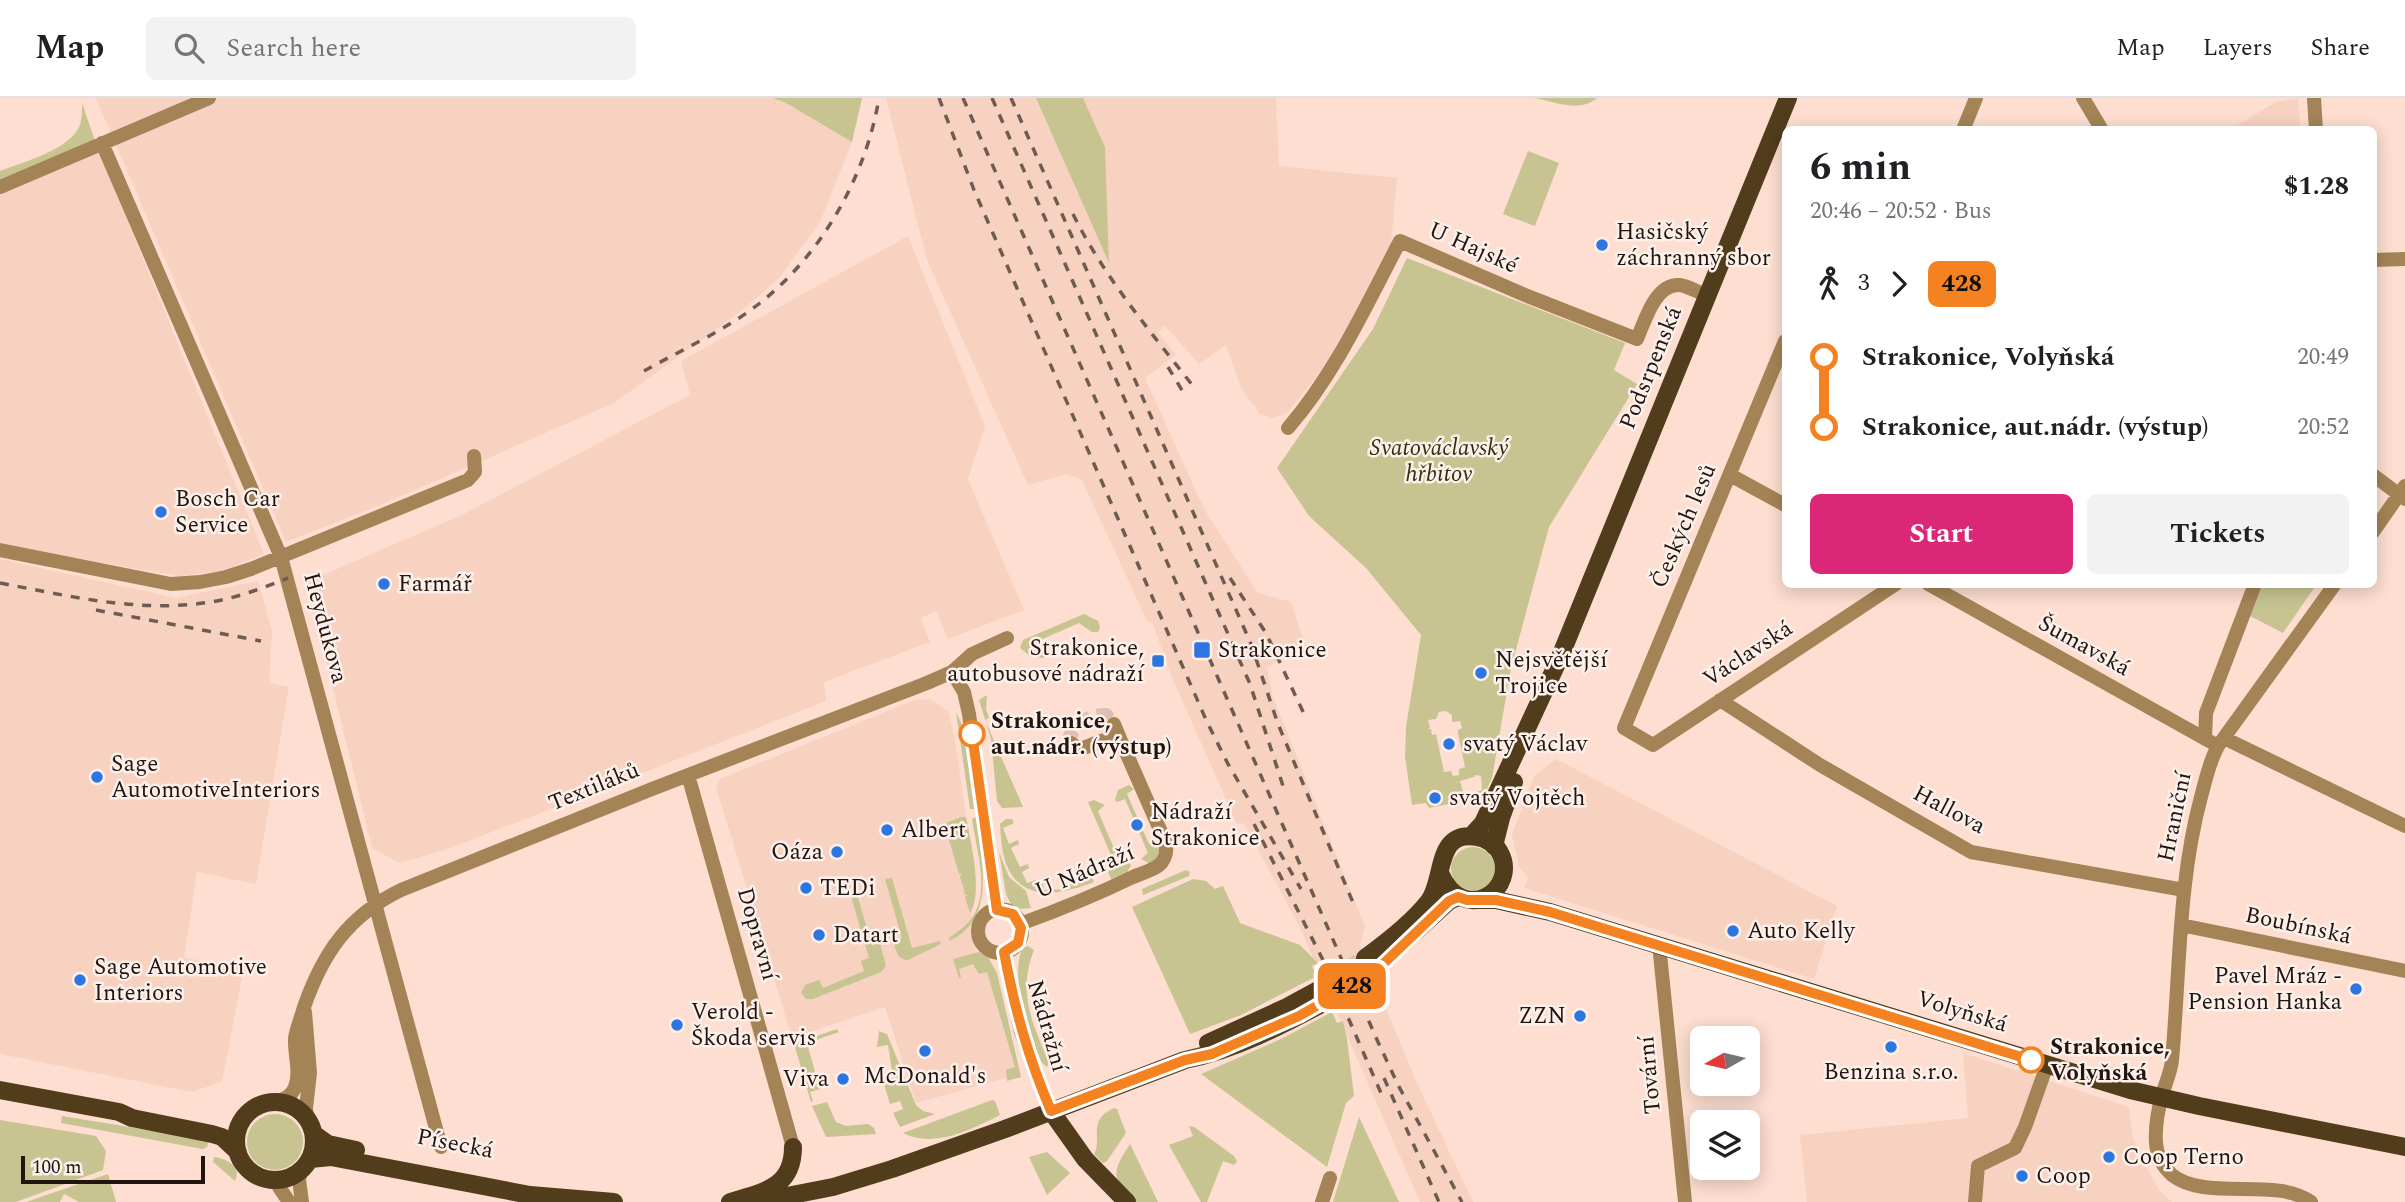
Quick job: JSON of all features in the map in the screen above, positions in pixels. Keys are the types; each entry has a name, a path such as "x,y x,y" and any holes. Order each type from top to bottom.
{"main road":[{"name":"Podsrpenská","path":"1494,846 1501,818 1560,657 1788,98"},
{"name":"Podsrpenská","path":"1503,874 1495,891 1486,897 1449,901 1368,965 1428,902 1436,889 1440,864 1447,847 1462,837 1471,836 1483,823 1560,657"},
{"path":"1471,836 1482,838 1494,846 1503,861 1503,874"},
{"path":"1440,873 1446,887 1467,899"},
{"name":"Volyňská","path":"1503,874 1511,894 1550,912"},
{"name":"Volyňská","path":"1467,899 1496,900 1550,912 2161,1098 2405,1147"},
{"path":"756,1202 833,1187 892,1169 1185,1060 1212,1054 1251,1038 1324,994"},
{"path":"0,1090 119,1112 132,1118 222,1137 238,1152 248,1169 266,1179 285,1179 306,1165 314,1147 310,1126 293,1106 275,1102 258,1106 236,1121 225,1124 133,1110 119,1112"},
{"path":"1051,1111 1085,1159 1127,1202"},
{"path":"238,1152 238,1130 249,1112"},
{"name":"Písecká","path":"310,1126 334,1146 538,1185 588,1198"},
{"path":"730,1202 772,1188 787,1176 793,1163 793,1147"},
{"name":"Písecká","path":"306,1165 331,1157 530,1195 614,1202"}],"street":[{"path":"0,187 209,98"},
{"path":"1965,126 1976,98"},
{"path":"2083,98 2100,126"},
{"path":"2314,98 2316,126"},
{"name":"Heydukova","path":"102,143 281,557 441,1147"},
{"name":"U Hajské","path":"1288,428 1307,406 1355,327 1400,241 1525,295 1637,339 1653,304 1665,289 1680,285 1707,295"},
{"path":"2377,260 2405,260"},
{"name":"Českých lesů","path":"1624,728 1782,348"},
{"path":"0,550 171,583 200,582 226,577 468,480 475,472 474,456"},
{"path":"1730,475 1782,503"},
{"path":"2377,477 2403,493 2377,527"},
{"name":"Václavská","path":"1624,728 1653,745 1890,588"},
{"name":"Šumavská","path":"1935,588 2215,741 2405,826"},
{"name":"Hraniční","path":"2215,741 2206,713 2253,588"},
{"name":"Hraniční","path":"2311,1202 2289,1192 2199,1186 2184,1182 2172,1175 2164,1165 2156,1147 2161,1098 2171,1064 2184,890 2193,828 2215,741 2333,588"},
{"path":"997,910 969,714 964,692 952,672 972,654 1007,638"},
{"name":"Textiláků","path":"275,1102 288,1097 296,1086 295,1038 315,977 331,949 350,926 377,904 401,890 952,672"},
{"name":"Hallova","path":"1720,700 1820,765 1971,852 2184,890"},
{"name":"U Nádraží","path":"1020,924 1066,908 1160,864 1166,852 1166,846 1114,724"},
{"path":"1071,743 1079,749 1106,738 1121,741"},
{"name":"Dopravní","path":"688,775 793,1147"},
{"path":"997,910 1012,913 1020,924 1018,943 1004,952 994,952 987,948 978,935 982,919 989,912 997,910"},
{"name":"Boubínská","path":"2181,925 2405,971"},
{"name":"Tovární","path":"1659,944 1685,1202"},
{"name":"Nádražní","path":"1004,952 1021,1032 1051,1111"},
{"path":"304,1007 310,1073 306,1108 310,1126"},
{"path":"1975,1202 1978,1166 2015,1148 2047,1065"},
{"path":"302,1202 299,1180 306,1165"},
{"path":"1322,1202 1330,1178"},
{"path":"266,1179 277,1184 289,1202"}],"shaded area":[{"path":"96,98 773,98 852,142 820,222 780,277 739,313 614,403 383,504 286,542"},
{"path":"886,98 1036,98 1108,260 1105,147 1083,98 1276,98 1279,166 1397,178 1390,254 1321,371 1287,413 1274,418 1260,414 1241,388 1226,345 1199,364 1165,326 1158,332 1176,355 1145,378 1204,509 1258,593 1291,602 1305,645 1267,667 1273,697 1365,927 1360,945 1416,1081 1473,1202 1420,1202 1299,926 1244,823 1237,824 1171,675 1153,624 1147,621 1082,480 1066,474 1028,485 927,260"},
{"path":"2298,98 2300,126 2236,126 2276,102"},
{"path":"95,141 264,554 221,571 179,576 0,545 0,181"},
{"path":"908,236 985,426 968,479 1024,610 948,639 936,611 921,618 930,642 824,682 826,701 451,848 400,863 372,848 307,582 462,515 690,395 681,361"},
{"path":"0,559 176,598 258,581 272,631 269,683 289,687 256,884 197,872 184,958 244,966 222,1082 191,1092 0,1054"},
{"path":"930,699 948,711 955,741 976,896 971,920 977,955 989,960 1019,1074 916,1103 885,1007 792,1038 716,787 720,779 914,700"},
{"path":"1556,759 1837,906 1814,979 1524,888 1528,878 1519,867 1512,835 1534,776"},
{"path":"1963,1053 2129,1107 2132,1135 2145,1165 2159,1190 2172,1202 1807,1202 1800,1135 1968,1118"}],"green space":[{"path":"773,98 862,98 852,142 786,103"},
{"path":"1036,98 1083,98 1105,147 1109,263"},
{"path":"1535,98 1597,98 1575,106"},
{"path":"82,103 95,141 0,181 0,171 45,154 75,134 81,122"},
{"path":"1528,151 1559,163 1535,226 1503,214"},
{"name":"Svatováclavský hřbitov","path":"1407,258 1625,343 1614,370 1637,384 1549,527 1511,668 1492,778 1483,797 1429,808 1426,803 1412,805 1405,756 1406,727 1421,635 1366,568 1309,516 1277,468 1373,329","holes":["1446,711 1452,715 1452,722 1460,721 1462,728 1458,733 1465,767 1459,769 1459,775 1453,776 1451,771 1444,772 1436,734 1432,735 1431,729 1428,729 1428,720 1436,719 1439,712","1475,775 1481,776 1482,790 1464,796 1460,781"]},
{"path":"2261,588 2314,588 2283,633 2250,616"},
{"path":"1084,614 1098,621 1098,632 1092,632 1079,623 1031,644 1045,655 1043,658 1030,656 1020,648 1023,640"},
{"path":"987,695 986,709 989,718 985,720 979,700"},
{"path":"956,712 963,727 974,809 970,809"},
{"path":"986,721 1023,807 1002,808 997,801 991,739"},
{"path":"1129,785 1134,789 1127,794 1149,844 1157,841 1160,848 1156,859 1149,863 1141,859 1148,853 1125,799 1117,802 1115,800 1118,790"},
{"path":"1094,800 1105,805 1098,811 1121,865 1131,865 1127,873 1111,879 1106,867 1114,862 1088,802"},
{"path":"966,817 976,880 974,903 970,913 965,897 968,895 965,895 963,886 965,884 962,885 962,874 959,874 945,826 948,822"},
{"path":"976,817 983,869 983,887 980,903 975,918 964,931 949,941 973,916 981,894 972,819"},
{"path":"1006,819 1012,819 1014,823 1003,828 1009,844 1018,840 1019,844 1011,848 1020,867 1028,864 1029,868 1022,872 1027,883 1035,880 1043,883 1044,890 1070,889 1070,881 1087,874 1091,875 1094,882 1061,892 1049,893 1038,892 1018,882 1007,867 1002,849 1000,824"},
{"path":"1473,847 1489,853 1495,869 1489,885 1473,891 1457,885 1451,869 1457,853"},
{"path":"999,852 1009,877 1026,891 1031,908 1017,909 1011,904 1006,894"},
{"path":"1186,870 1190,872 1189,876 1143,895 1142,889"},
{"path":"892,878 912,948 940,941 941,944 908,960 899,956 893,941 902,938 885,879"},
{"path":"1193,879 1206,881 1215,889 1223,886 1240,923 1300,945 1318,963 1312,966 1317,976 1241,1015 1190,1034 1132,907"},
{"path":"856,891 872,945 880,943 886,966 881,972 813,999 806,999 801,993 805,985 819,980 823,988 864,971 861,961 869,958 850,893"},
{"path":"1028,946 1034,950 1027,980 1029,1007 1049,1063 1047,1067 1042,1063 1031,1037 1019,991 1019,961 1022,948"},
{"path":"979,952 988,957 997,973 1021,1077 1007,1081 1006,1070 1015,1067 987,972 979,974 973,964 959,969 959,978 953,959"},
{"path":"1332,1012 1337,1023 1343,1021 1354,1096 1346,1103 1327,1167 1201,1074 1281,1039"},
{"path":"837,1029 839,1032 813,1041 808,1047 820,1089 810,1092 811,1102 795,1047 799,1042"},
{"path":"879,1031 887,1034 916,1105 923,1111 935,1114 900,1127 893,1113 903,1109 900,1101 890,1104 883,1081 893,1078 888,1045 877,1047"},
{"path":"995,1101 1000,1115 965,1131 927,1139 903,1133"},
{"path":"827,1102 836,1122 846,1126 868,1124 874,1128 876,1134 826,1137 812,1106"},
{"path":"1117,1109 1126,1133 1103,1163 1094,1154 1098,1124 1105,1113"},
{"path":"270,1114 280,1114 295,1122 301,1131 301,1153 295,1162 280,1170 270,1170 252,1158 247,1147 247,1137 259,1119"},
{"path":"62,1116 209,1140 207,1147 203,1149 61,1123"},
{"path":"1359,1117 1399,1202 1333,1202"},
{"path":"0,1120 96,1136 106,1151 103,1170 16,1202 0,1202"},
{"path":"1189,1126 1234,1156 1237,1161 1234,1165 1223,1161 1207,1202 1201,1202 1169,1145 1193,1136"},
{"path":"1130,1144 1158,1202 1136,1202 1118,1181 1117,1168"},
{"path":"1047,1152 1070,1173 1047,1195 1029,1157"},
{"path":"214,1157 224,1159 235,1167 235,1181 213,1162"},
{"path":"108,1174 116,1202 79,1202 64,1194 60,1202 26,1202"}],"tunnel":[{"path":"1071,743 1070,736 1073,731 1090,718 1106,715 1114,724"},
{"path":"1322,988 1365,958"},
{"path":"1327,1001 1371,972"}],"railway":[{"path":"644,371 747,313 803,261 838,211 852,184 864,156 879,98"},
{"path":"939,98 974,190 1207,722 1228,764 1301,889"},
{"path":"963,98 1378,1042 1398,1085 1462,1202"},
{"path":"992,98 1250,684 1283,786"},
{"path":"1011,98 1251,644 1278,724 1354,905"},
{"path":"1073,214 1113,282 1193,386"},
{"path":"1168,367 1183,392"},
{"path":"0,583 113,603 169,606 226,599 288,578"},
{"path":"1230,578 1266,633 1305,716"},
{"path":"96,610 261,641"},
{"path":"1254,824 1323,960 1381,1093"},
{"path":"1384,1078 1439,1202"}],"bus line":[{"name":"428","path":"972,734 997,910 1013,914 1021,928 1018,943 1004,952 1013,1001 1035,1075 1051,1111 1185,1060 1212,1054 1299,1016 1357,983 1382,965 1449,901 1458,897 1467,900 1496,900 1550,912 1954,1034 2031,1060"}],"place":[{"name":"Hasičský záchranný sbor","path":"1602,245"},
{"name":"Bosch Car Service","path":"161,512"},
{"name":"Farmář","path":"384,584"},
{"name":"Strakonice","path":"1202,650"},
{"name":"Strakonice, autobusové nádraží","path":"1158,661"},
{"name":"Nejsvětější Trojice","path":"1481,673"},
{"name":"Strakonice, aut.nádr. (výstup)","path":"972,734"},
{"name":"svatý Václav","path":"1449,744"},
{"name":"Sage AutomotiveInteriors","path":"97,777"},
{"name":"svatý Vojtěch","path":"1435,798"},
{"name":"Nádraží Strakonice","path":"1137,825"},
{"name":"Albert","path":"887,830"},
{"name":"Oáza","path":"837,852"},
{"name":"TEDi","path":"806,888"},
{"name":"Auto Kelly","path":"1733,931"},
{"name":"Datart","path":"819,935"},
{"name":"Sage Automotive Interiors","path":"80,980"},
{"name":"Pavel Mráz - Pension Hanka","path":"2356,989"},
{"name":"ZZN","path":"1580,1016"},
{"name":"Verold - Škoda servis","path":"677,1025"},
{"name":"Benzina s.r.o.","path":"1891,1047"},
{"name":"McDonald's","path":"925,1051"},
{"name":"Strakonice, Volyňská","path":"2031,1060"},
{"name":"Viva","path":"843,1079"},
{"name":"Coop Terno","path":"2109,1157"},
{"name":"Coop","path":"2022,1176"}]}
